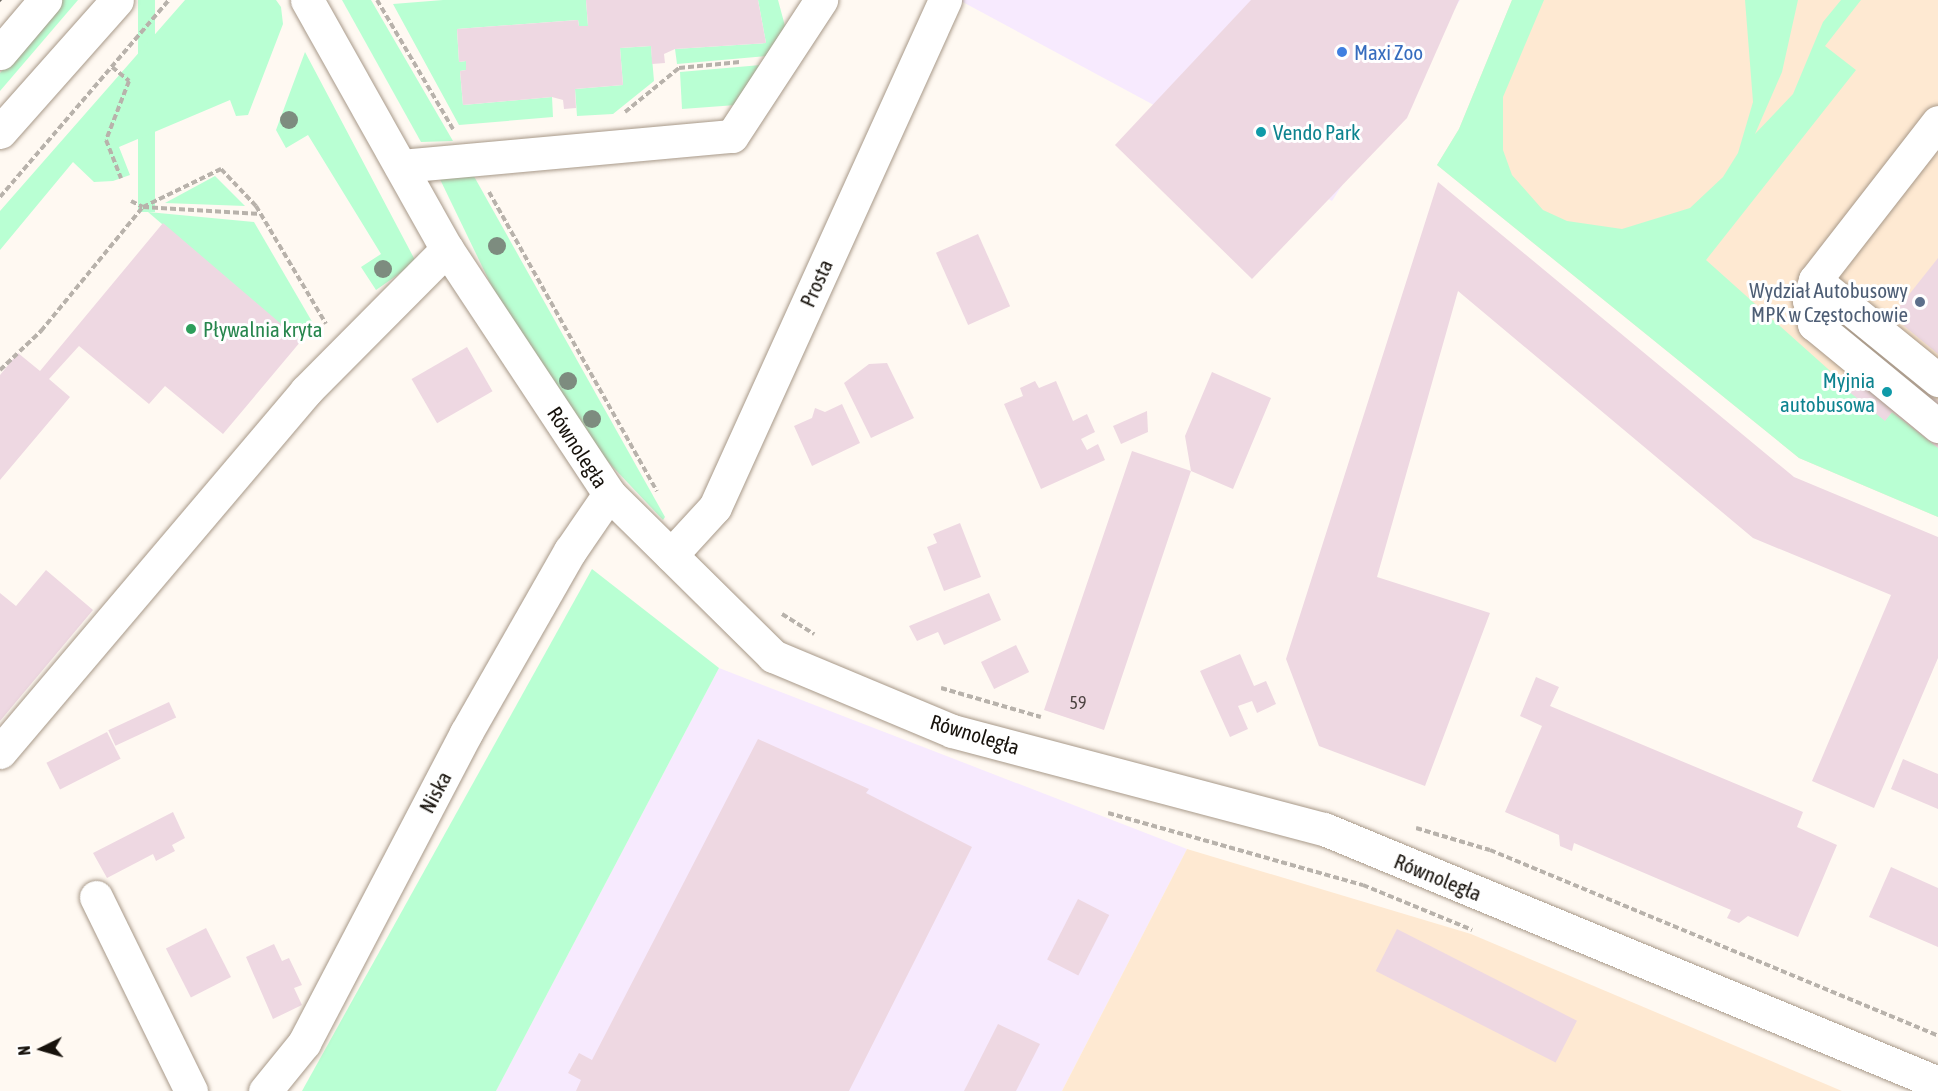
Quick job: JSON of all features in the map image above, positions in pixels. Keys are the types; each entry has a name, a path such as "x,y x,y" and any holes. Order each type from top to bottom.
{"street":[{"path":"0,53 45,0"},
{"path":"0,132 117,0"},
{"name":"Równoległa","path":"307,0 447,249 609,494 773,656 930,722 1324,830 1938,1083"},
{"path":"401,166 732,136 821,0"},
{"name":"Prosta","path":"670,555 715,507 945,0"},
{"path":"1938,122 1815,280 1809,300 1814,324 1938,426"},
{"path":"0,752 171,545 344,352 447,249"},
{"path":"1815,280 1938,380"},
{"name":"Niska","path":"265,1091 304,1043 466,733 570,551 609,494"},
{"path":"96,897 191,1091"}],"path":[{"path":"0,197 169,0"},
{"path":"378,0 456,134"},
{"path":"626,119 615,120 679,68 747,62"},
{"path":"112,67 129,81 106,140 121,178"},
{"path":"0,369 41,331 143,207 221,169 261,214 344,352"},
{"path":"485,186 659,496"},
{"path":"131,201 143,207 261,214"},
{"path":"1108,813 1363,885 1481,933"}],"shaded area":[{"name":"Vendo Park","path":"959,0 1460,0 1332,201"},
{"path":"1512,0 1938,0 1938,517 1799,458 1437,165 1459,129"},
{"path":"719,668 1187,849 1062,1091 496,1091"},
{"path":"1187,849 1471,934 1842,1091 1062,1091"}],"green space":[{"path":"62,0 78,0 0,91 0,73"},
{"path":"138,0 155,0 155,212 138,212"},
{"path":"185,0 276,0 281,7 283,24 248,115 236,116 230,100 119,147 130,175 113,181 94,182 73,162 0,250 0,211"},
{"path":"342,0 371,0 453,141 421,142"},
{"path":"443,0 586,0 588,26 579,26 578,20 457,29 459,62 466,61 466,70 460,71 463,105 552,97 553,117 459,125 393,4"},
{"path":"758,0 778,0 785,26 766,56 677,64 675,49 766,43"},
{"path":"1512,0 1544,0 1503,97 1503,150 1512,175 1543,210 1567,221 1622,229 1690,208 1723,177 1738,153 1753,102 1745,0 1798,0 1782,72 1755,134 1793,94 1823,22 1841,0 1861,0 1825,46 1856,70 1706,260 1885,420 1892,412 1938,446 1938,517 1799,458 1437,165 1459,129"},
{"path":"651,46 654,81 613,114 577,116 575,89 623,85 620,48"},
{"path":"305,52 416,262 376,290 361,267 381,254 308,135 286,148 276,130"},
{"path":"761,65 736,105 682,109 680,72"},
{"path":"471,171 665,517 663,520 577,429 509,322 437,173"},
{"path":"215,176 245,206 165,203"},
{"path":"148,212 254,222 314,325 301,341 296,339"},
{"path":"592,569 719,668 496,1091 302,1091"}],"building":[{"path":"586,0 758,0 766,43 675,49 664,54 665,63 652,64 651,46 620,48 623,85 575,89 576,108 564,109 563,100 552,97 463,105 460,71 466,70 466,61 459,62 457,29 578,20 579,26 588,26"},
{"name":"Vendo Park","path":"1251,0 1459,0 1407,118 1252,279 1115,145"},
{"path":"1438,182 1794,477 1938,537 1938,658 1874,808 1812,781 1891,595 1753,538 1458,291 1377,577 1490,613 1425,786 1319,746 1286,659"},
{"path":"163,223 301,341 223,434 165,386 149,404 79,346 49,379 70,397 0,480 0,375 18,353 40,371"},
{"path":"978,234 1010,306 968,325 936,253"},
{"name":"Wydział Autobusowy MPK w Częstochowie","path":"1938,258 1938,354 1892,316"},
{"name":"Myjnia autobusowa","path":"1866,345 1938,401 1938,448 1892,412 1885,421 1837,382"},
{"path":"467,347 492,391 437,423 412,379"},
{"path":"887,363 914,418 871,438 844,383 869,364"},
{"path":"1212,372 1271,398 1233,489 1191,471 1185,436"},
{"path":"1035,381 1039,388 1056,381 1073,421 1087,414 1095,432 1081,439 1087,450 1098,444 1105,460 1041,489 1004,404 1023,396 1020,388"},
{"path":"842,404 860,443 812,466 794,426 812,418 815,408 825,412"},
{"path":"1147,411 1148,432 1121,444 1113,426"},
{"path":"1132,451 1191,471 1104,730 1044,710"},
{"path":"960,523 981,577 944,591 927,547 937,543 933,534"},
{"path":"46,570 93,610 0,721 0,593 16,606"},
{"path":"989,593 1001,620 944,645 938,632 917,641 909,626"},
{"path":"1016,645 1029,672 994,689 981,662"},
{"path":"1240,654 1254,686 1266,681 1276,704 1257,713 1252,701 1238,706 1248,729 1230,737 1200,671"},
{"path":"1536,677 1559,687 1550,706 1803,812 1797,827 1837,845 1798,937 1748,916 1739,923 1727,918 1731,910 1574,843 1572,851 1560,846 1559,835 1505,812 1542,726 1520,716"},
{"path":"169,702 176,717 115,746 108,730"},
{"path":"107,732 121,759 60,790 46,763"},
{"path":"758,739 869,789 866,793 972,847 849,1091 576,1091 581,1080 568,1073 579,1053 592,1060"},
{"path":"1903,759 1938,774 1938,809 1891,789"},
{"path":"173,812 185,838 172,845 175,851 156,861 153,854 107,878 93,853"},
{"path":"1891,867 1938,888 1938,947 1869,917"},
{"path":"1078,899 1109,915 1078,975 1047,960"},
{"path":"206,928 231,977 191,997 166,948"},
{"path":"1397,929 1577,1021 1556,1063 1376,971"},
{"path":"274,944 282,961 289,958 302,985 294,988 302,1005 273,1019 246,957"},
{"path":"998,1024 1040,1044 1016,1091 964,1091"}],"place":[{"name":"Maxi Zoo","path":"1342,52"},
{"name":"Vendo Park","path":"1261,132"},
{"name":"Wydział Autobusowy MPK w Częstochowie","path":"1920,302"},
{"name":"Pływalnia kryta","path":"191,329"},
{"name":"Myjnia autobusowa","path":"1887,392"}]}
